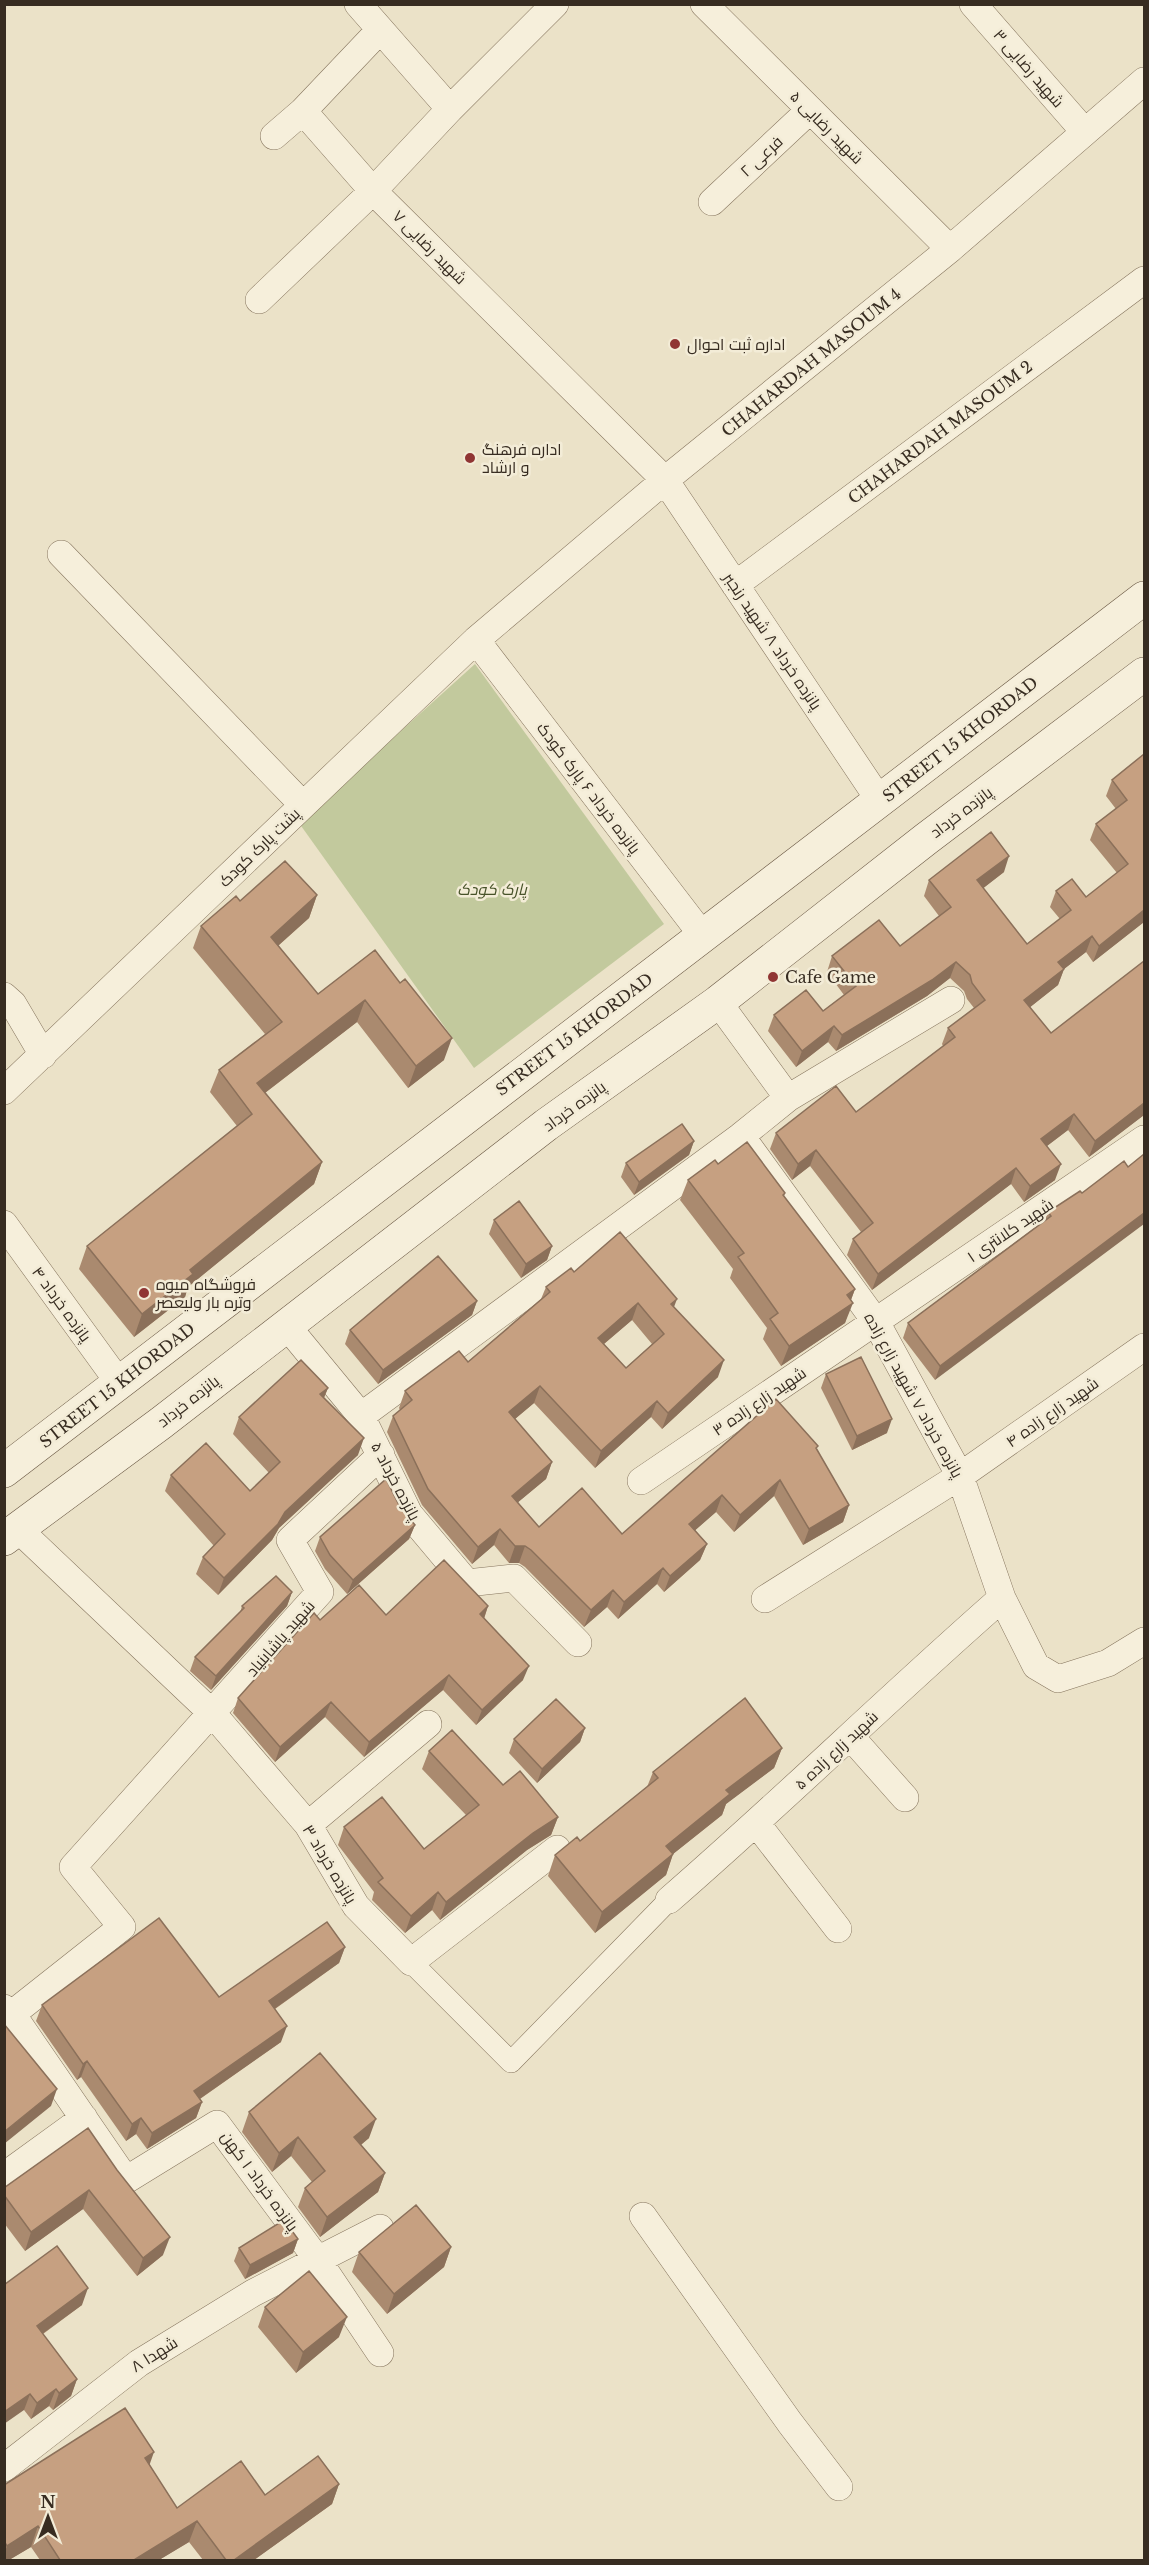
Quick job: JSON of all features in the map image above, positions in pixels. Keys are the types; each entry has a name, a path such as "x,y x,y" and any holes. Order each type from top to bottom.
{"main road":[{"name":"STREET 15 KHORDAD","path":"4,1472 1144,598"},
{"name":"پانزده خرداد","path":"11,1534 160,1423 546,1125 718,1002 926,839 1144,674"}],"street":[{"path":"358,4 450,109"},
{"path":"259,300 373,191 450,109 555,4"},
{"name":"شهید رضایی ۵","path":"704,4 950,249"},
{"name":"شهید رضایی ۳","path":"974,4 1084,131"},
{"path":"274,136 303,111 380,30"},
{"name":"CHAHARDAH MASOUM 4","path":"476,640 665,480 950,249 1144,81"},
{"name":"فرعی ۲","path":"712,202 810,110"},
{"name":"شهید رضایی ۷","path":"303,111 373,191 665,480"},
{"name":"CHAHARDAH MASOUM 2","path":"735,585 1144,280"},
{"name":"پانزده خرداد ۸ شهید رنجبر","path":"665,480 880,801"},
{"path":"61,554 303,805"},
{"name":"پشت پارک کودک","path":"43,1054 476,640"},
{"name":"پانزده خرداد ۶ پارک کودک","path":"476,640 703,936"},
{"path":"4,996 13,1004 43,1054 4,1091"},
{"path":"361,1416 741,1136 788,1098 951,1000"},
{"path":"718,1002 788,1098"},
{"name":"پانزده خرداد ۷ شهید زارع زاده","path":"741,1136 876,1322 960,1476 1002,1598 1036,1666 1058,1679 1108,1663 1144,1641"},
{"name":"شهید کلانتری ۱","path":"876,1322 1144,1139"},
{"name":"پانزده خرداد ۴","path":"4,1224 120,1384"},
{"name":"شهید زارع زاده ۳","path":"641,1481 876,1322"},
{"name":"پانزده خرداد ۵","path":"286,1325 361,1416 409,1514 467,1583 513,1578 578,1643"},
{"name":"شهید زارع زاده ۴","path":"765,1599 960,1476 1144,1347"},
{"name":"شهید پاشابنیاد","path":"213,1714 320,1592 290,1540 381,1455"},
{"name":"پانزده خرداد ۳","path":"11,1534 213,1714 308,1825 356,1906 511,2062 669,1900"},
{"name":"شهید زارع زاده ۵","path":"669,1900 757,1824 931,1660 1002,1598"},
{"path":"8,2011 122,1927 73,1867 213,1714"},
{"path":"308,1825 429,1724"},
{"path":"850,1736 905,1798"},
{"path":"757,1824 837,1929"},
{"path":"411,1962 558,1849"},
{"name":"پانزده خرداد ۱ کهن","path":"8,2011 126,2180 217,2124 317,2259 380,2353"},
{"path":"4,2176 84,2118"},
{"path":"643,2216 790,2423 839,2487"},
{"name":"شهدا ۸","path":"4,2468 114,2380 139,2363 253,2293 380,2228"}],"green space":[{"name":"پارک کودک","path":"475,664 664,924 474,1068 299,823"}],"building":[{"path":"1144,754 1144,910 1099,946 1092,936 1058,962 1064,969 1024,1000 1051,1033 1144,961 1144,1103 1095,1141 1074,1114 1041,1139 1061,1164 1030,1186 1016,1168 878,1274 853,1239 873,1223 816,1150 798,1164 776,1133 836,1086 856,1112 955,1037 948,1028 985,1000 972,983 970,975 956,962 932,980 842,1035 834,1026 802,1051 774,1015 806,990 823,1011 856,986 832,956 879,920 900,946 951,907 929,880 991,832 1009,856 977,880 1027,944 1071,910 1056,891 1072,879 1086,897 1128,864 1096,824 1127,800 1112,780"},
{"path":"285,861 317,895 271,937 318,994 375,950 400,983 405,979 452,1038 416,1066 365,1000 257,1083 322,1162 190,1270 193,1274 142,1314 87,1246 252,1114 219,1070 282,1022 201,926 236,896 240,901"},
{"path":"682,1124 694,1141 639,1182 626,1163"},
{"path":"747,1142 785,1193 783,1195 855,1289 847,1295 853,1303 789,1346 770,1319 778,1313 738,1257 744,1253 688,1180 715,1160 718,1164"},
{"path":"1144,1154 1144,1213 940,1366 908,1323 1051,1216 1048,1212 1080,1191 1082,1193 1124,1161 1128,1167"},
{"path":"519,1201 552,1246 526,1264 494,1220"},
{"path":"620,1232 677,1299 671,1304 724,1360 668,1413 657,1401 601,1451 540,1386 509,1412 552,1462 512,1496 539,1527 582,1488 622,1534 776,1399 818,1446 816,1448 849,1505 809,1529 780,1480 740,1515 722,1495 689,1524 707,1544 670,1576 663,1568 624,1602 613,1590 591,1610 531,1550 525,1546 515,1546 500,1529 478,1547 428,1489 393,1416 412,1400 405,1391 459,1351 468,1362 550,1292 546,1287 571,1268 574,1272","holes":["638,1303 664,1334 626,1368 598,1338"]},
{"path":"438,1256 477,1301 383,1370 350,1330"},
{"path":"861,1357 892,1419 857,1436 826,1374"},
{"path":"301,1360 328,1388 320,1394 364,1438 285,1512 278,1524 224,1578 203,1557 225,1534 171,1475 206,1443 250,1491 280,1462 239,1417"},
{"path":"386,1479 400,1507 415,1525 353,1580 330,1555 320,1537"},
{"path":"444,1560 488,1606 480,1614 529,1666 482,1710 449,1675 369,1742 331,1702 280,1747 238,1698 314,1613 320,1620 359,1585 386,1615"},
{"path":"276,1576 292,1592 216,1676 195,1657 244,1608 242,1606"},
{"path":"745,1698 782,1748 726,1790 730,1794 666,1846 673,1854 602,1912 555,1855 577,1837 580,1841 658,1778 653,1772"},
{"path":"556,1699 585,1728 542,1769 514,1739"},
{"path":"452,1730 503,1785 520,1771 558,1817 533,1833 446,1902 438,1892 411,1916 378,1882 383,1878 344,1827 382,1797 424,1849 479,1805 429,1751"},
{"path":"159,1918 219,1997 327,1922 345,1947 269,2001 287,2026 194,2091 202,2102 152,2133 141,2118 132,2124 87,2061 83,2064 42,2005"},
{"path":"4,2024 57,2089 4,2132"},
{"path":"320,2053 376,2119 354,2137 385,2173 327,2217 305,2188 325,2171 298,2137 279,2153 249,2112"},
{"path":"88,2128 117,2170 170,2237 143,2258 89,2190 31,2232 4,2195 4,2188"},
{"path":"416,2205 451,2247 394,2294 359,2252"},
{"path":"284,2220 298,2239 250,2265 239,2248"},
{"path":"57,2246 88,2288 37,2326 77,2379 59,2393 56,2389 37,2403 30,2394 4,2412 4,2285"},
{"path":"309,2271 347,2317 303,2352 265,2307"},
{"path":"125,2408 154,2452 145,2458 177,2508 241,2461 265,2495 318,2456 339,2484 234,2560 226,2560 197,2521 134,2560 60,2560 38,2526 7,2546 4,2541 4,2485"}],"place":[{"name":"اداره ثبت احوال","path":"675,344"},
{"name":"اداره فرهنگ و ارشاد","path":"470,458"},
{"name":"Cafe Game","path":"773,977"},
{"name":"فروشگاه میوه وتره بار ولیعصر","path":"144,1293"}]}
